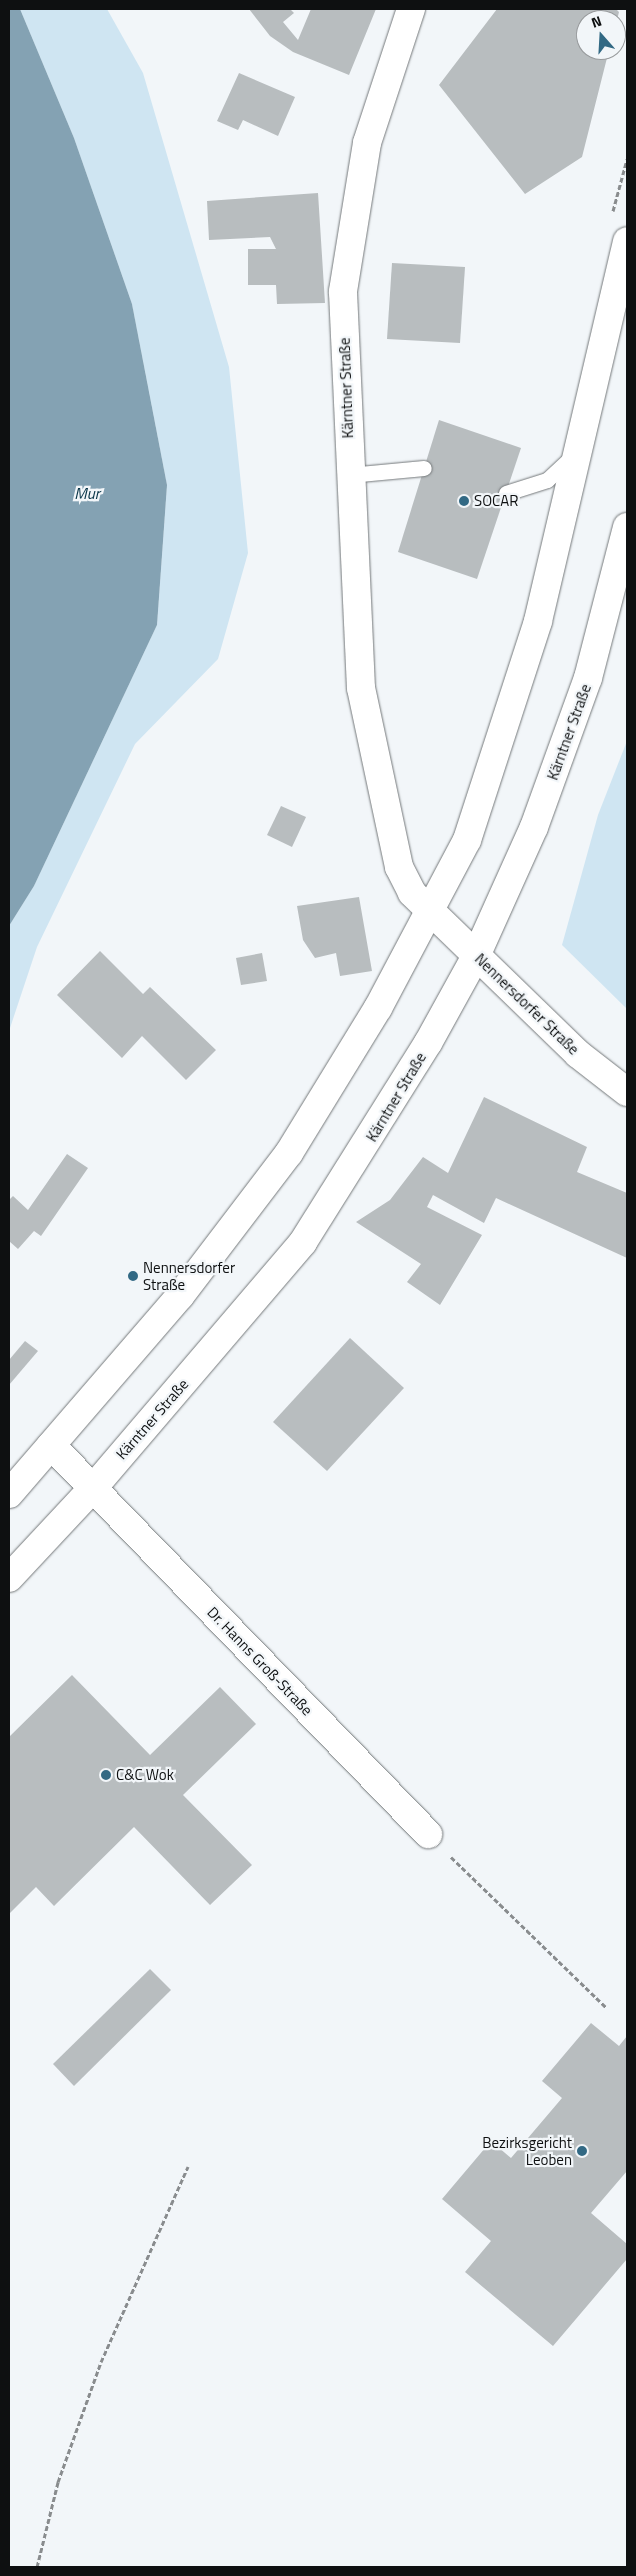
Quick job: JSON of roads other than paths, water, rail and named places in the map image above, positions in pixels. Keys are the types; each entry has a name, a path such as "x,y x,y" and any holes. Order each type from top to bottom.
{"main road":[{"name":"Kärntner Straße","path":"412,9 367,143 343,292 349,475 361,688 399,867 412,893 430,912"},
{"path":"9,1494 180,1296 289,1153 378,1008 467,840 538,621 627,242"},
{"name":"Kärntner Straße","path":"9,1578 94,1487 303,1242 360,1156 476,956 534,827 588,678 627,527"},
{"name":"Nennersdorfer Straße","path":"430,912 578,1054 627,1092"},
{"name":"Dr. Hanns Groß-Straße","path":"52,1445 428,1834"}],"lane":[{"path":"506,492 547,480 578,451"},
{"path":"349,475 424,468"}],"water":[{"name":"Mur","path":"9,9 20,9 74,138 132,304 167,485 157,625 34,886 9,926"}],"place":[{"name":"SOCAR","path":"464,501"},
{"name":"Nennersdorfer Straße","path":"133,1276"},
{"name":"C&C Wok","path":"106,1775"},
{"name":"Bezirksgericht Leoben","path":"582,2151"}]}
